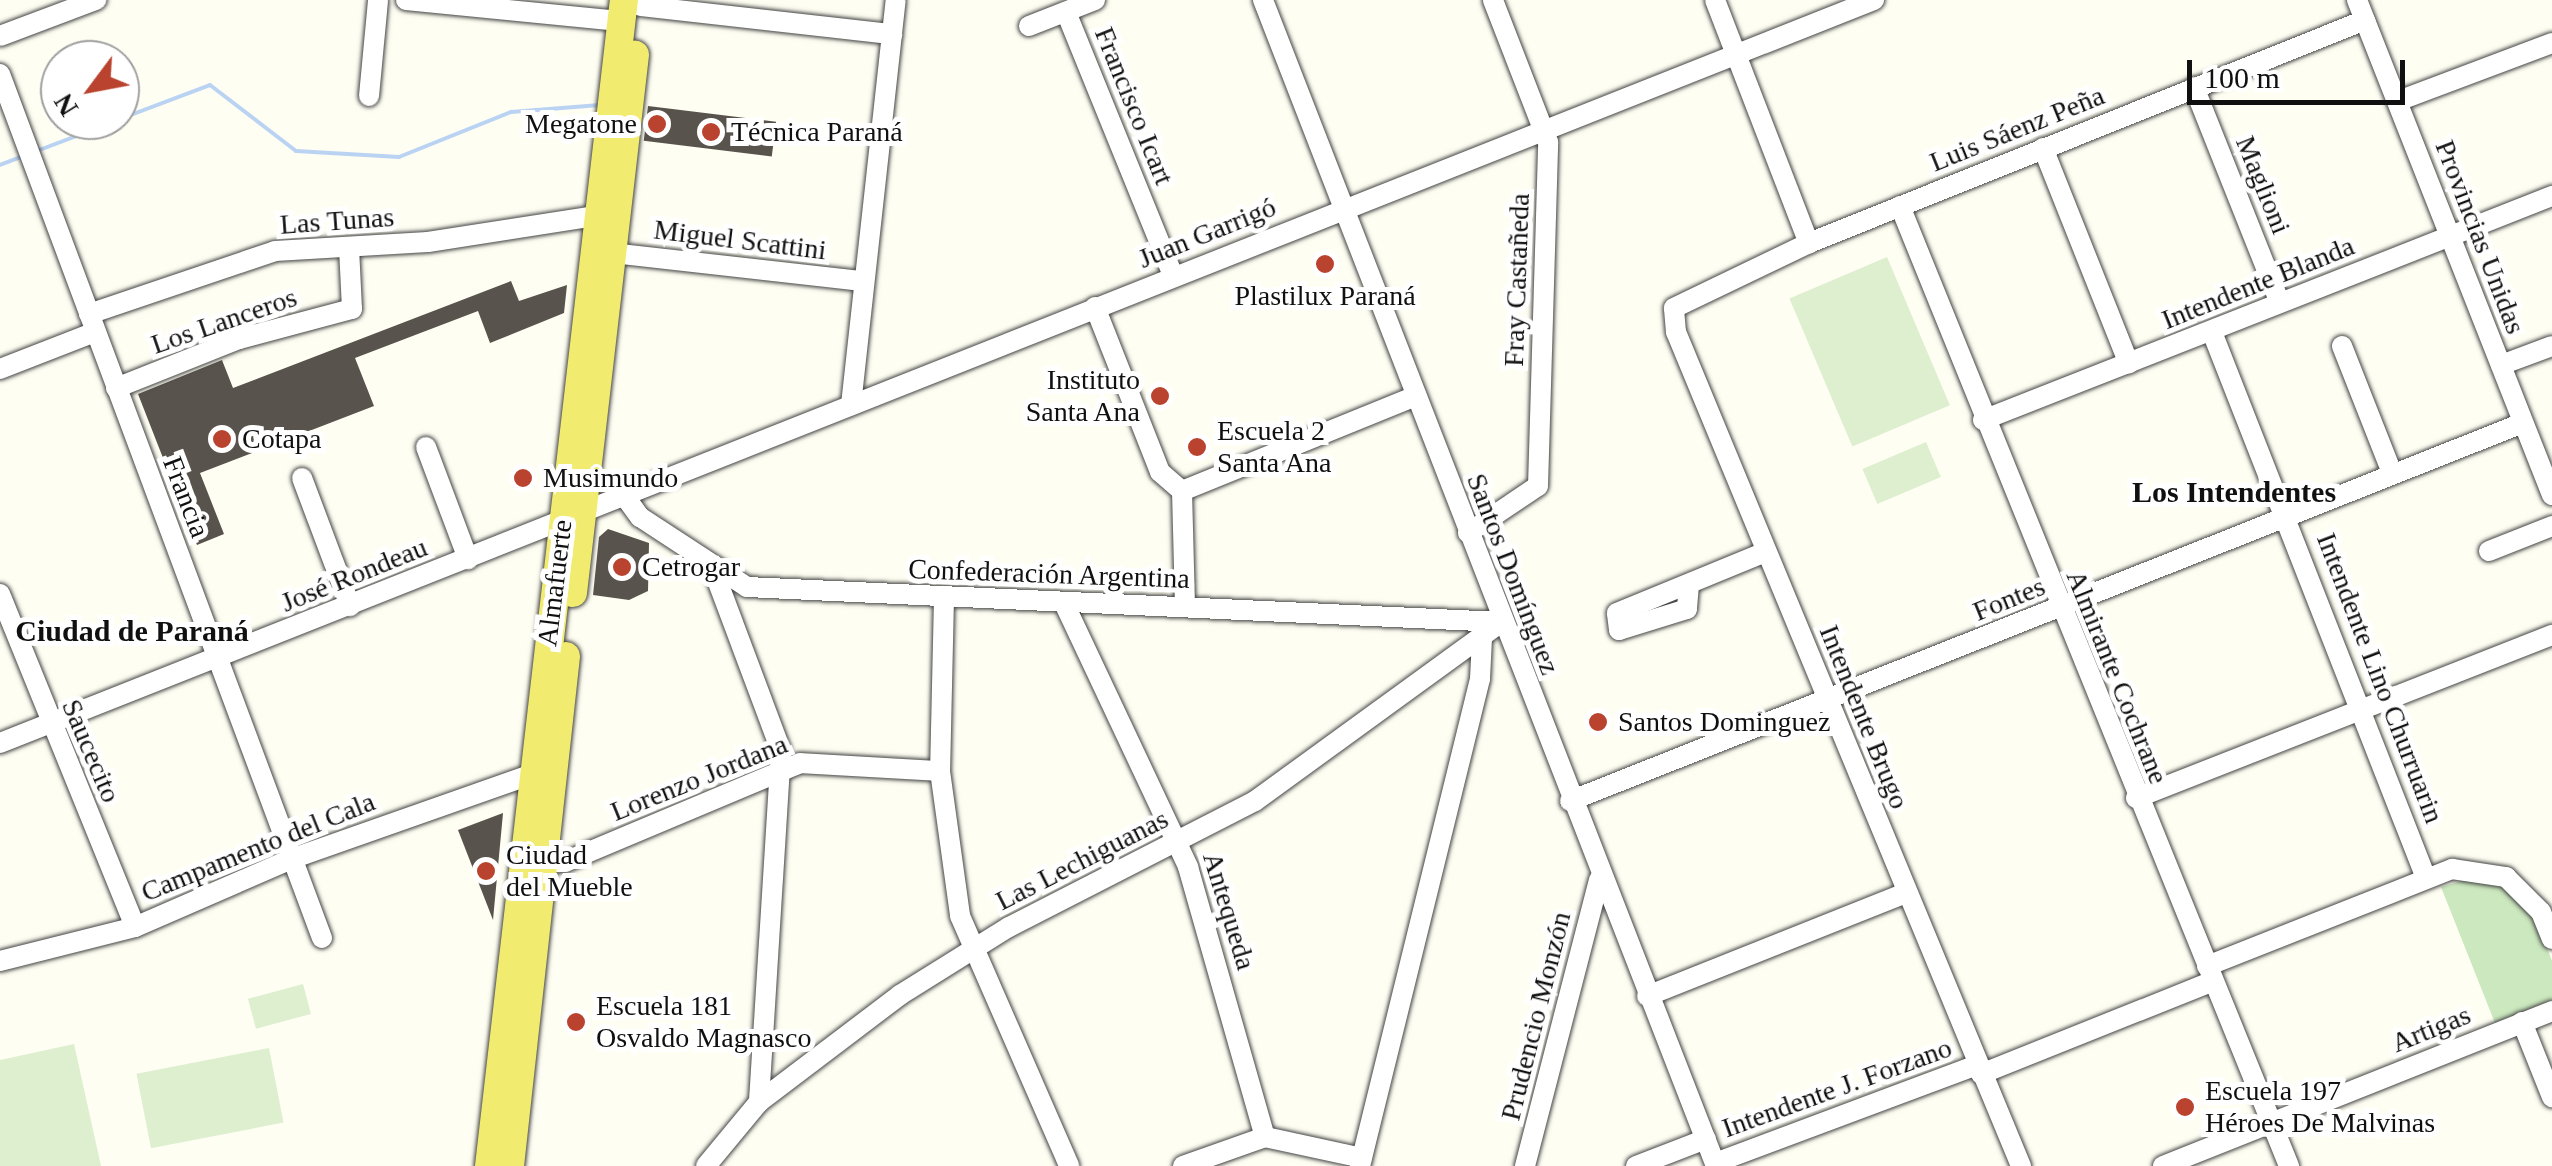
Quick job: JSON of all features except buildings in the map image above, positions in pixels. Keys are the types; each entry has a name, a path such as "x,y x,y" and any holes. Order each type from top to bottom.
{"main road":[{"name":"Almafuerte","path":"510,1166 543,863 596,216 632,7"},
{"name":"Almafuerte","path":"489,1166 533,774 612,253 632,7"}],"street":[{"path":"0,36 96,0"},
{"path":"369,96 378,0"},
{"path":"406,0 632,7 892,34"},
{"path":"851,405 860,281 896,0"},
{"path":"1029,26 1095,0"},
{"name":"Santos Domínguez","path":"1262,0 1599,880 1716,1164"},
{"name":"Fray Castañeda","path":"1468,533 1538,486 1546,130 1493,0"},
{"path":"1714,0 1809,243"},
{"name":"Juan Garrigó","path":"572,519 1095,307 1874,0"},
{"name":"Luis Sáenz Peña","path":"1691,294 2194,87 2361,10"},
{"name":"Provincias Unidas","path":"2361,10 2552,495"},
{"name":"Francisco Icart","path":"1066,12 1173,276"},
{"path":"2398,101 2552,42"},
{"name":"Francia","path":"0,74 322,938"},
{"name":"Maglioni","path":"2194,87 2280,303"},
{"path":"2043,148 2129,364"},
{"name":"Intendente Blanda","path":"1983,420 2552,196"},
{"name":"Almirante Cochrane","path":"1900,206 2059,608 2289,1166"},
{"name":"Las Tunas","path":"0,368 92,323 276,251 348,248 596,216"},
{"name":"Los Lanceros","path":"116,388 239,338 352,309 348,248"},
{"name":"Miguel Scattini","path":"612,253 860,281"},
{"name":"Intendente Brugo","path":"1691,294 1674,308 1676,332 2020,1166"},
{"path":"1095,307 1160,472 1182,491 1185,607"},
{"name":"Intendente Lino Churruarin","path":"2212,332 2363,707 2426,878"},
{"path":"2342,346 2392,474"},
{"path":"2501,365 2552,346"},
{"path":"1182,491 1416,396"},
{"name":"Fontes","path":"1570,801 1829,702 2523,422"},
{"path":"426,447 468,559"},
{"path":"302,478 350,606"},
{"name":"Confederación Argentina","path":"626,498 640,517 713,569 747,586 1501,622"},
{"name":"José Rondeau","path":"0,744 572,519"},
{"path":"2489,551 2552,526"},
{"path":"1689,585 1766,552"},
{"path":"713,569 776,727 780,772 758,1102"},
{"name":"Saucecito","path":"0,594 49,724 135,927"},
{"path":"944,598 940,770 958,903 972,948 1069,1166"},
{"name":"Antequeda","path":"1064,603 1179,842 1265,1137"},
{"name":"Las Lechiguanas","path":"706,1166 758,1102 972,948 1255,801 1501,622"},
{"path":"2136,798 2552,635"},
{"path":"1183,1166 1265,1137 1361,1162 1480,679 1482,638"},
{"name":"Lorenzo Jordana","path":"543,863 566,862 812,762 940,770"},
{"name":"Campamento del Cala","path":"0,961 135,927 294,858 533,774"},
{"name":"Intendente J. Forzano","path":"1716,1164 1979,1070 2426,878 2468,868 2506,877 2541,912 2552,939"},
{"name":"Prudencio Monzón","path":"1525,1166 1599,880"},
{"path":"1648,996 1906,893"},
{"name":"Artigas","path":"2163,1166 2552,1010"},
{"path":"2522,1022 2552,1097"},
{"path":"1636,1166 1706,1139"}],"green space":[{"path":"1887,257 1950,405 1852,447 1789,298"},
{"path":"1926,442 1941,477 1877,504 1862,469"},
{"path":"2475,877 2513,892 2538,925 2552,961 2552,1000 2495,1023 2441,887"},
{"path":"303,984 311,1014 256,1029 248,999"},
{"path":"74,1044 101,1166 0,1166 0,1060"},
{"path":"269,1048 284,1123 151,1148 136,1074"}],"waterway":[{"path":"140,111 210,85 296,151 399,157 511,112 600,105"},
{"path":"34,152 66,140"},
{"path":"0,165 21,157"}],"place":[{"name":"Megatone","path":"657,124"},
{"name":"Técnica Paraná","path":"711,132"},
{"name":"Plastilux Paraná","path":"1325,264"},
{"name":"Instituto Santa Ana","path":"1160,396"},
{"name":"Cotapa","path":"222,439"},
{"name":"Escuela 2 Santa Ana","path":"1197,447"},
{"name":"Musimundo","path":"523,478"},
{"name":"Cetrogar","path":"622,567"},
{"name":"Santos Dominguez","path":"1598,722"},
{"name":"Ciudad del Mueble","path":"486,871"},
{"name":"Escuela 181 Osvaldo Magnasco","path":"576,1022"},
{"name":"Escuela 197 Héroes De Malvinas","path":"2185,1107"}],"district":[{"name":"Los Intendentes","path":"2234,492"},
{"name":"Ciudad de Paraná","path":"132,631"}]}
